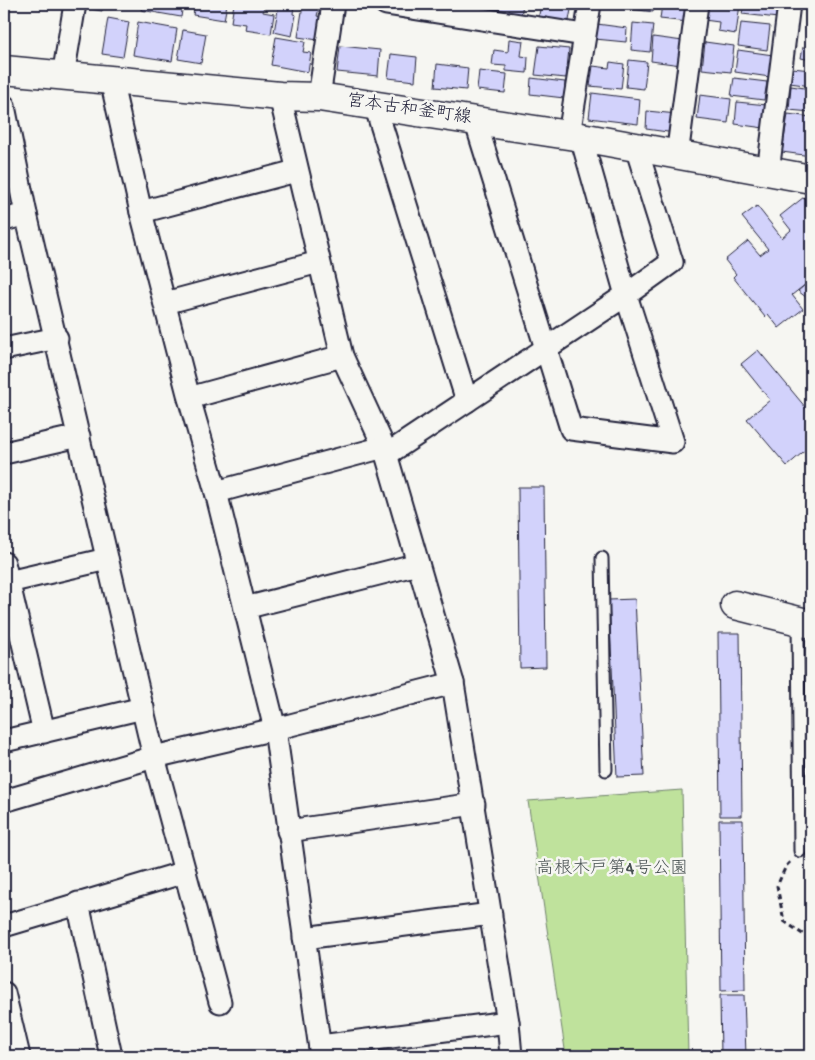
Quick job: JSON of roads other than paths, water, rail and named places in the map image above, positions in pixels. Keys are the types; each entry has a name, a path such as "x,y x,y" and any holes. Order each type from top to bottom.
{"street":[{"path":"63,76 75,4"},
{"path":"319,97 333,4"},
{"path":"386,4 584,36"},
{"path":"475,120 571,429 673,442 575,136 584,36 590,4"},
{"path":"677,156 698,4"},
{"path":"768,172 790,4"},
{"name":"宮本古和釜町線","path":"4,70 280,96 319,97 575,136 811,179"},
{"path":"111,80 141,212 189,398 216,492 275,730 320,1051 508,1022"},
{"path":"280,96 296,171 342,356 385,451 453,683 508,1022 511,1056"},
{"path":"375,105 467,401"},
{"path":"4,106 26,214 154,758 220,1002"},
{"path":"216,492 385,451 467,401 672,262 636,147"},
{"path":"141,212 296,171"},
{"path":"4,220 26,214"},
{"path":"165,303 319,262"},
{"path":"4,349 56,338"},
{"path":"189,398 342,356"},
{"path":"4,453 79,436"},
{"path":"44,732 5,576 107,559"},
{"path":"245,608 418,564"},
{"path":"735,605 804,622"},
{"path":"4,801 154,758 275,730 453,683"},
{"path":"4,741 143,708"},
{"path":"288,831 474,804"},
{"path":"4,926 185,872"},
{"path":"78,903 111,1056"},
{"path":"304,938 491,914"},
{"path":"4,992 19,1056"}],"lane":[{"path":"602,558 606,770"},
{"path":"800,851 804,622"}],"park label":[{"name":"高根木戸第4号公園","path":"612,869"}]}
